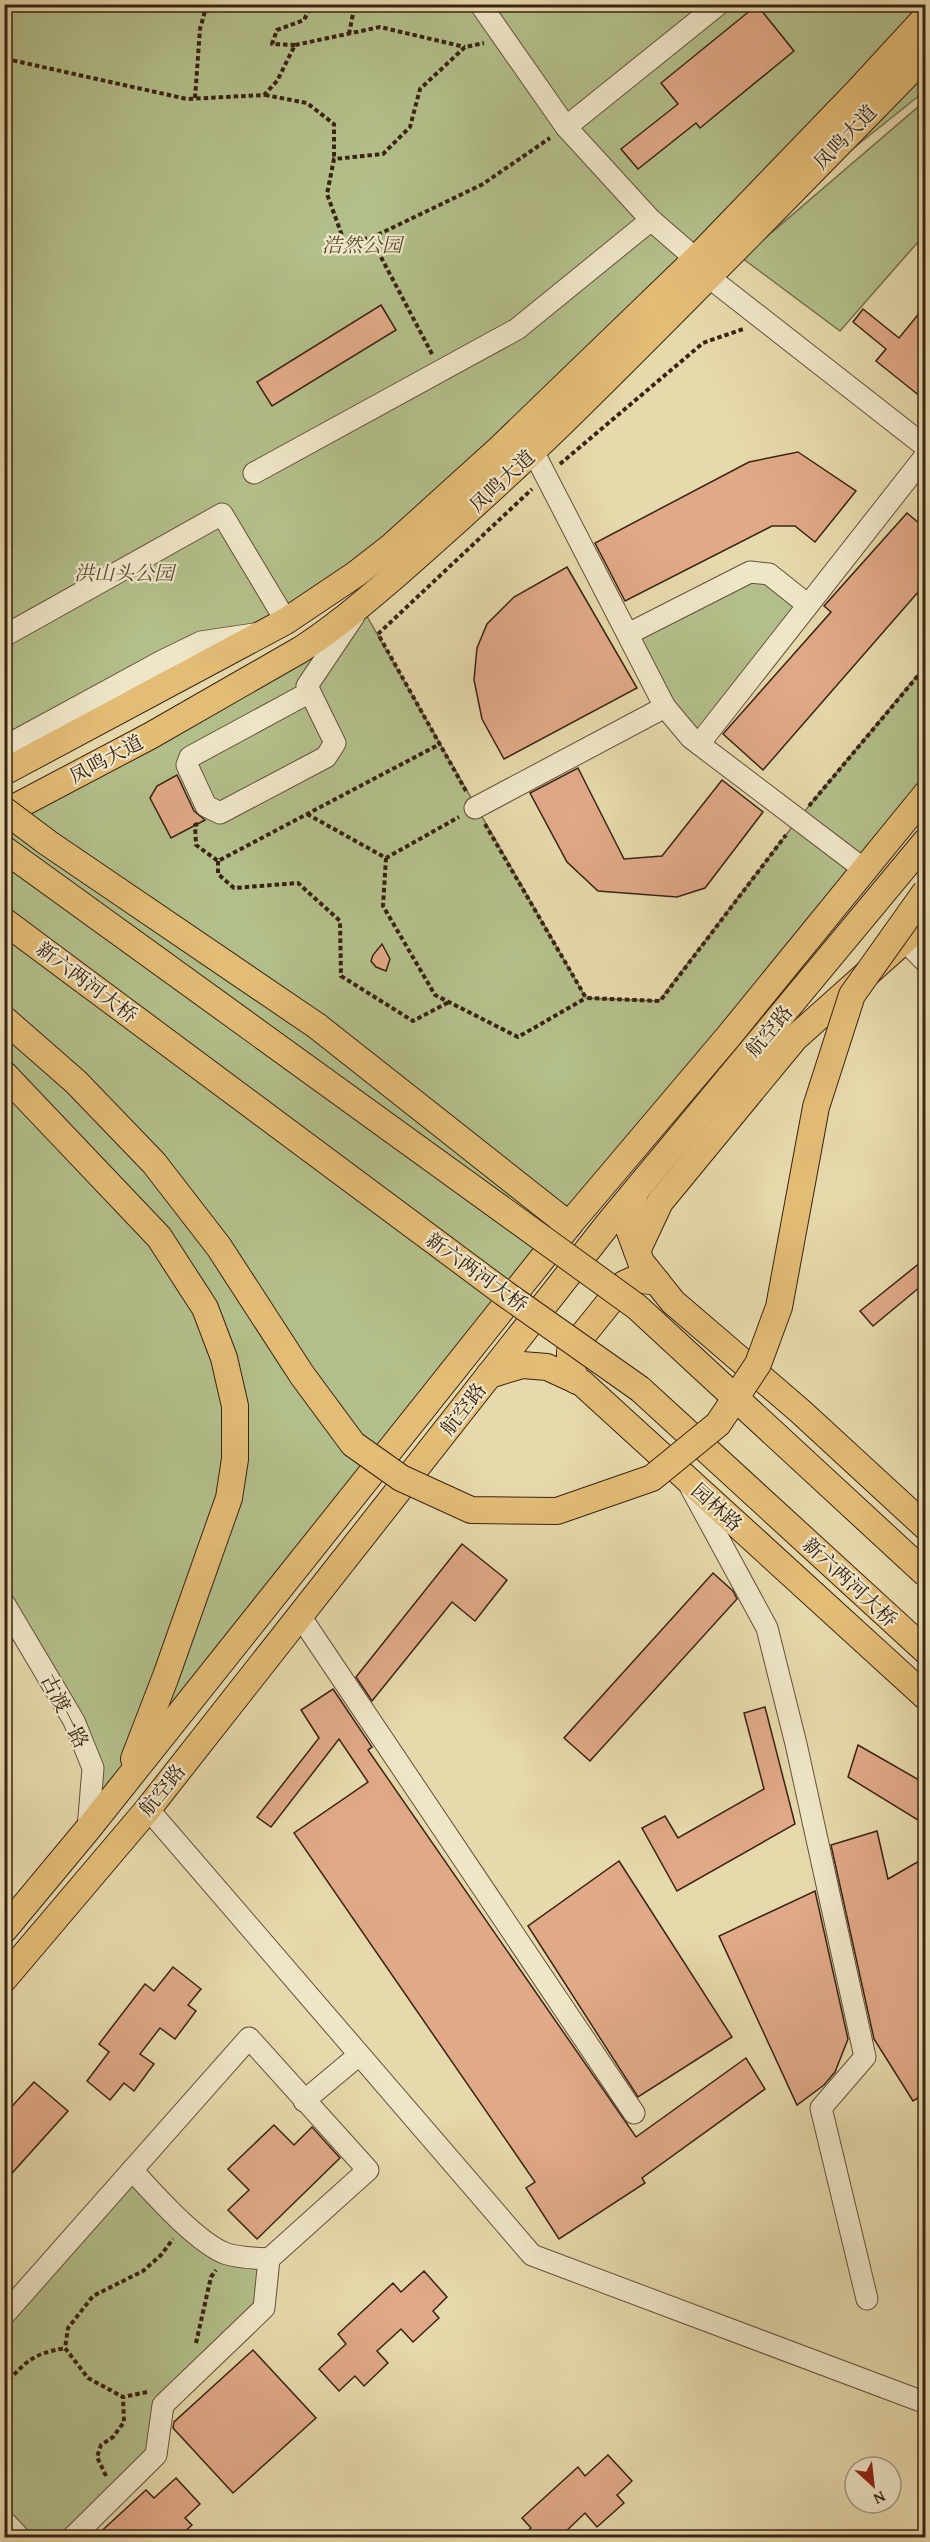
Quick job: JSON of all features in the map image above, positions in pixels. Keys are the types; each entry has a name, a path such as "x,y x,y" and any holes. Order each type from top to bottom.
{"main road":[{"name":"凤鸣大道","path":"4,812 150,736 300,650 324,635 361,606 458,522 533,451 703,268 926,17"},
{"name":"凤鸣大道","path":"4,772 275,626 356,574 392,546 703,268 926,55"},
{"name":"航空路","path":"4,1930 88,1829 569,1225 728,1037 926,794"},
{"path":"4,812 317,1026 569,1225"},
{"name":"航空路","path":"4,1979 147,1809 637,1190 926,841"},
{"path":"4,849 637,1307 926,1574"},
{"path":"4,1019 76,1082 154,1163 219,1247 302,1375 353,1444 401,1478 471,1510 557,1511 652,1478 718,1424 758,1364 778,1307 816,1107 852,995 926,891"},
{"name":"新六两河大桥","path":"4,921 504,1293 640,1389 926,1651"},
{"path":"637,1251 660,1202 795,1038 926,921"},
{"path":"4,1074 159,1237 205,1308 224,1358 235,1406 236,1459 229,1498 124,1784"},
{"path":"637,1190 626,1221 641,1262 672,1302 800,1411 926,1527"},
{"path":"577,1382 570,1365 570,1351 624,1284 635,1279 657,1282"},
{"name":"园林路","path":"489,1376 522,1365 547,1367 577,1382 926,1697"}],"street":[{"path":"480,4 566,127 651,220 703,268 926,447"},
{"path":"566,127 719,4"},
{"path":"254,473 517,329 651,220"},
{"path":"533,451 665,707 691,738 865,870"},
{"path":"699,744 926,455"},
{"path":"4,636 222,514 275,626 201,642 4,747"},
{"path":"628,634 750,572 770,573 808,605"},
{"path":"310,692 190,757 188,765 206,806 220,813 326,757 335,743 310,692 307,686 361,606"},
{"path":"475,808 665,707"},
{"path":"904,940 926,962"},
{"path":"687,1479 767,1628 796,1744 865,2057 821,2108 867,2299"},
{"name":"古渡一路","path":"4,1603 74,1720 93,1768 88,1829"},
{"path":"300,1616 633,2114"},
{"path":"147,1809 532,2255 926,2403"},
{"path":"4,2315 249,2038 368,2170 269,2259 264,2308 163,2405 156,2455 72,2538"},
{"path":"304,2101 359,2055"},
{"path":"132,2170 196,2234 227,2254 269,2259"},
{"path":"4,2522 20,2538"}],"path":[{"path":"195,98 200,29 207,4"},
{"path":"312,4 304,20 277,30 272,44 295,45 380,27 465,47 504,39"},
{"path":"349,34 355,4"},
{"path":"264,95 277,81 295,45"},
{"path":"334,159 383,154 410,127 420,89 465,47"},
{"path":"4,49 11,60 187,99 264,95 307,103 334,124 334,159 327,194 344,241 371,237 483,184 566,127"},
{"path":"371,237 441,370"},
{"path":"586,998 475,808 378,634 547,476 703,343 741,329 751,332"},
{"path":"386,858 383,906 435,995 518,1037 586,998 660,1001 799,818 926,666"},
{"path":"386,858 475,808"},
{"path":"307,814 386,858"},
{"path":"218,861 218,874 234,888 298,884 340,921 341,976 413,1022 449,1002"},
{"path":"148,2392 123,2397 88,2378 65,2348 68,2328 93,2296 143,2271 161,2255 185,2223"},
{"path":"188,2351 196,2343 211,2277 227,2254"},
{"path":"4,2386 23,2364 41,2352 65,2348"},
{"path":"120,2490 102,2472 97,2457 101,2445 113,2437 124,2422 123,2397"}],"green space":[{"name":"浩然公园","path":"5,5 925,5 925,91 740,239 363,564 5,777"},
{"path":"925,101 925,234 840,331 742,258"},
{"path":"750,572 808,605 699,744 628,634"},
{"path":"361,606 586,998 659,1001 799,818 925,666 925,793 88,1829 93,1768 5,1603 4,813"},
{"path":"132,2170 196,2234 269,2259 264,2308 163,2405 156,2455 72,2537 20,2537 5,2521 5,2315"}],"building":[{"path":"757,5 794,51 700,128 696,123 638,169 621,149 678,104 661,83"},
{"path":"381,305 396,330 272,406 257,382"},
{"path":"926,305 926,401 876,361 886,349 853,322 863,309 899,338"},
{"path":"798,452 856,491 815,542 795,526 772,526 625,601 595,543 749,462"},
{"path":"907,513 926,529 926,583 763,770 723,734 831,612 824,606"},
{"path":"567,567 637,688 504,759 482,719 474,680 477,648 487,624 514,597"},
{"path":"578,768 624,859 662,856 722,780 763,812 705,888 677,897 598,891 567,862 530,793"},
{"path":"177,775 194,811 205,820 171,838 150,798 157,786"},
{"path":"382,944 390,959 386,971 376,967 371,961"},
{"path":"926,1258 926,1282 873,1326 860,1311"},
{"path":"462,1544 507,1580 475,1621 452,1602 372,1701 356,1677"},
{"path":"713,1573 733,1591 737,1599 590,1761 564,1738"},
{"path":"333,1689 372,1747 368,1750 636,2137 746,2058 765,2089 642,2178 645,2183 559,2239 526,2188 535,2182 294,1833 368,1782 339,1739 271,1827 257,1817 319,1738 301,1710"},
{"path":"765,1707 795,1824 677,1891 642,1828 665,1816 678,1838 764,1789 744,1713"},
{"path":"858,1745 926,1784 926,1825 848,1777"},
{"path":"877,1831 888,1879 926,1857 926,2093 913,2101 874,2039 831,1845"},
{"path":"619,1861 732,2037 638,2097 528,1926"},
{"path":"815,1891 848,2039 835,2072 824,2085 797,2105 719,1936"},
{"path":"173,1967 201,1989 188,2005 196,2011 175,2039 160,2028 140,2054 154,2064 134,2091 124,2083 110,2100 87,2081 109,2052 99,2044 145,1984 154,1991"},
{"path":"34,2082 68,2111 4,2182 4,2115"},
{"path":"274,2125 294,2145 312,2127 340,2158 257,2239 228,2210 249,2190 228,2169"},
{"path":"424,2271 447,2297 433,2311 439,2318 413,2342 401,2329 377,2351 388,2363 364,2386 355,2376 339,2391 319,2369 346,2344 338,2334 393,2283 401,2292"},
{"path":"253,2350 316,2418 233,2493 173,2428 174,2422"},
{"path":"608,2455 632,2481 617,2495 624,2503 597,2527 585,2513 559,2538 520,2538 531,2528 522,2518 578,2467 585,2476"},
{"path":"176,2478 200,2504 185,2518 192,2525 178,2538 94,2538 146,2490 154,2498"}],"waterway":[{"path":"4,528 10,545"}],"park label":[{"name":"洪山头公园","path":"124,573"}]}
